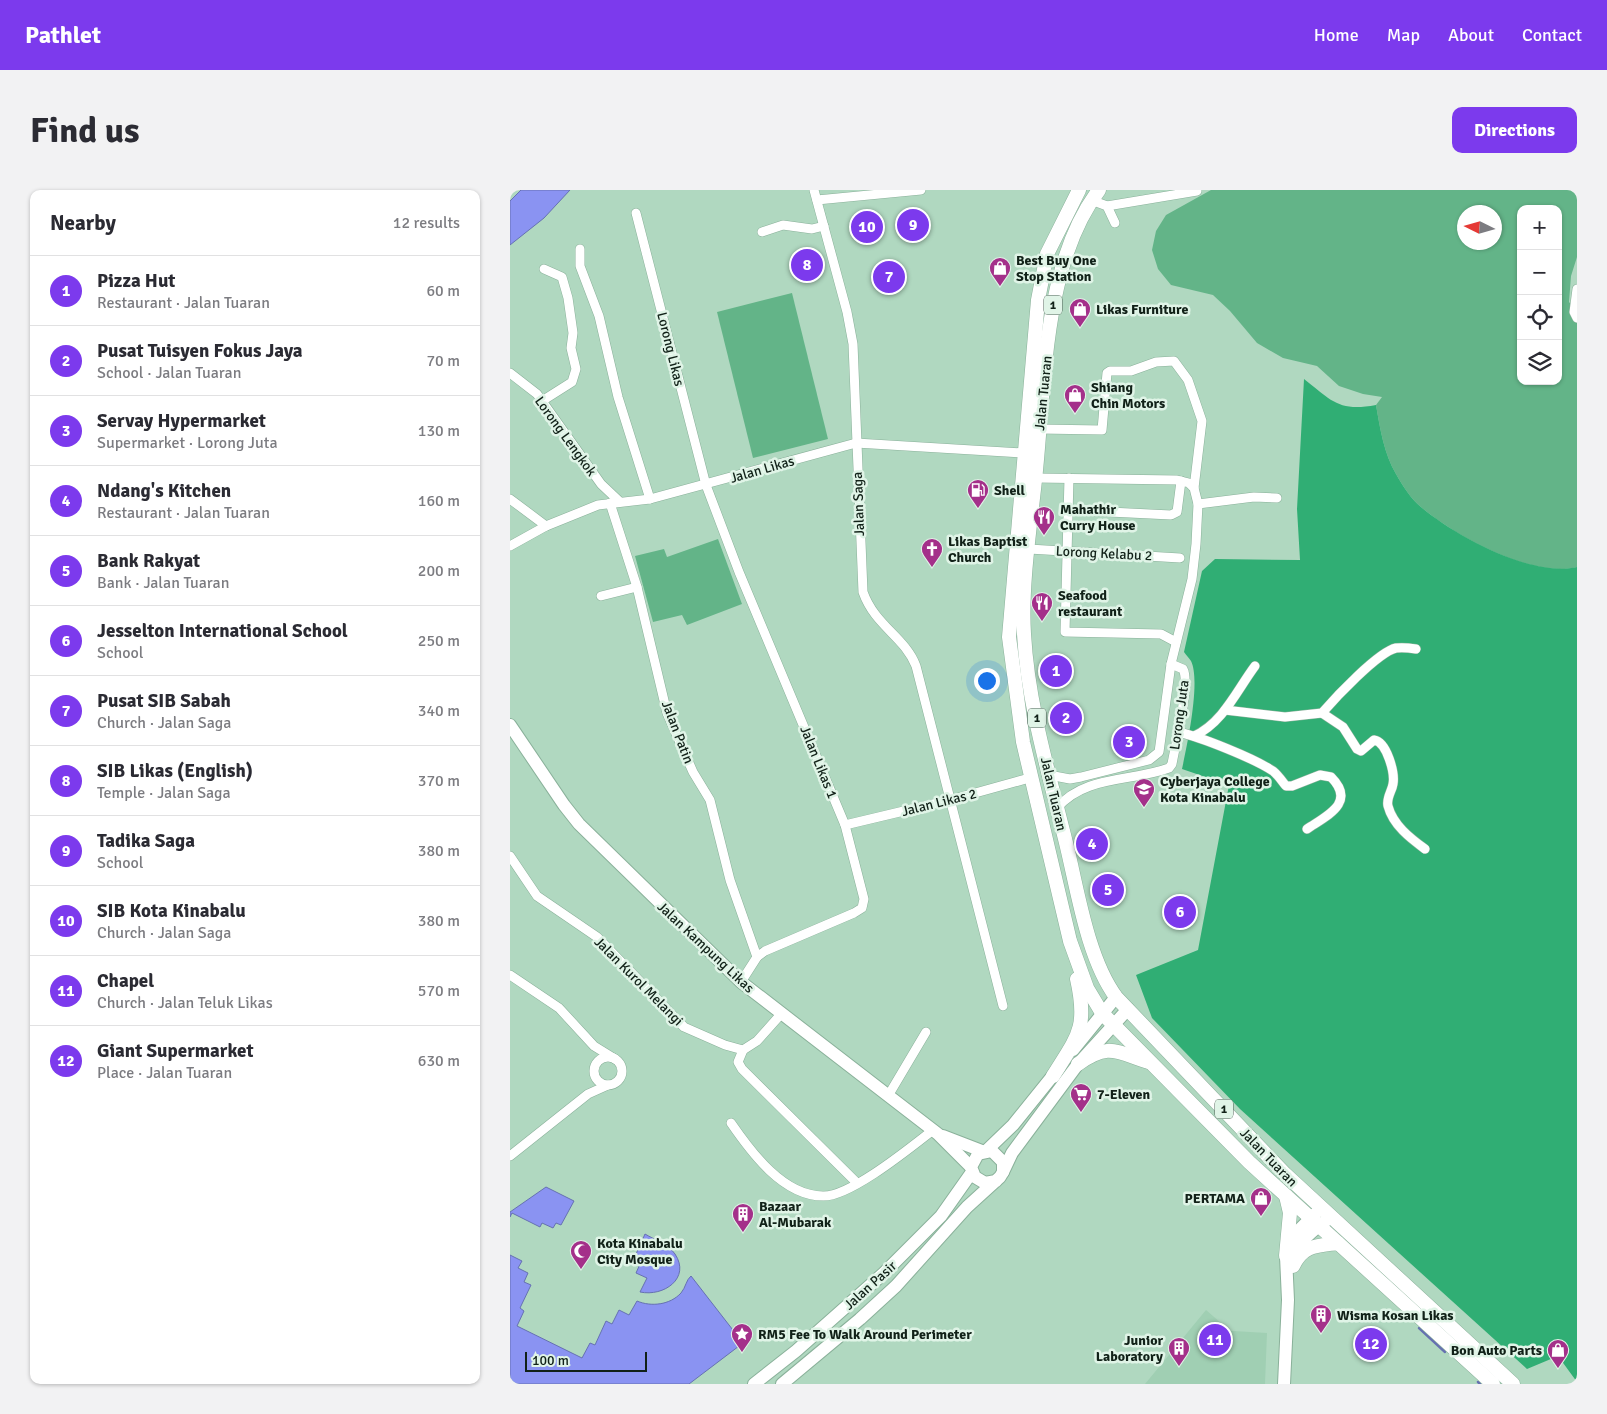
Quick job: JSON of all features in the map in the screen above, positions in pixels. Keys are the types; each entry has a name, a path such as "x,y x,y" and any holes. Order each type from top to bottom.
{"main road":[{"name":"Jalan Tuaran","path":"1079,190 1047,254 1038,300 1008,637 1023,742 1033,777 1072,948 1087,988 1102,1013 1150,1063 1314,1222 1475,1358 1513,1384"},
{"name":"Jalan Tuaran","path":"1095,195 1075,230 1064,259 1054,296 1039,429 1023,614 1031,692 1049,775 1101,972 1116,996 1128,1009 1285,1174 1475,1358 1492,1384"},
{"path":"1024,453 1033,447 1045,330 1052,316"},
{"name":"Jalan Kampung Likas","path":"510,725 579,824 741,982 936,1132 972,1169"},
{"path":"1053,1076 1075,1042 1082,1023 1083,1007 1072,948"},
{"path":"985,1151 1001,1157 1000,1176 990,1183 979,1181 972,1169 974,1158 985,1151 1013,1125 1116,996"},
{"name":"Jalan Pasir","path":"782,1384 860,1319 896,1286 967,1207 1000,1176 1012,1153 1078,1064 1128,1009"},
{"path":"1078,1064 1106,1049 1150,1063"},
{"name":"Jalan Kampung Likas","path":"936,1132 985,1151"},
{"name":"Jalan Pasir","path":"754,1384 796,1351 884,1273 941,1216 972,1169"},
{"path":"1286,1196 1290,1213 1290,1261"},
{"path":"1284,1384 1287,1290 1293,1236 1326,1212"},
{"path":"1290,1261 1309,1248 1338,1243"}],"street":[{"name":"Jalan Saga","path":"814,190 851,327 856,383 856,443 863,592 877,619 912,654 1003,1006"},
{"path":"817,200 921,190"},
{"path":"1107,206 1197,192"},
{"path":"1095,195 1107,206 1115,224"},
{"name":"Lorong Likas","path":"636,213 706,485"},
{"path":"762,232 783,225 812,229 824,226"},
{"path":"580,250 580,266 599,316 618,397 650,499"},
{"path":"542,401 572,382 576,369 571,348 573,333 566,287 562,277 544,269"},
{"path":"1577,288 1574,306 1577,318"},
{"path":"1039,429 1102,430 1107,373 1110,371 1131,371 1156,362 1174,361 1188,380 1202,421 1194,488 1198,504 1195,565 1171,664"},
{"name":"Lorong Lengkok","path":"510,373 523,382 542,401 615,503"},
{"name":"Jalan Likas","path":"510,546 546,526 598,505 650,499 856,443 1024,453"},
{"path":"1036,478 1181,480 1189,483 1194,488"},
{"path":"1069,478 1064,632 1161,634 1176,642"},
{"path":"1068,510 1171,515 1177,512 1181,480"},
{"name":"Jalan Likas 1","path":"706,485 739,572 845,825 864,899 862,908 776,946 757,957 741,982"},
{"path":"1198,504 1254,497 1277,498"},
{"path":"510,499 546,526"},
{"name":"Jalan Patin","path":"615,503 667,713 694,772 710,800 730,880 757,957"},
{"name":"Lorong Kelabu 2","path":"1029,549 1180,558"},
{"path":"601,596 637,587"},
{"path":"1322,713 1347,685 1390,650 1407,647 1416,649"},
{"name":"Lorong Juta","path":"1049,775 1070,779 1081,778 1153,758 1161,745 1171,664 1179,666 1185,672 1183,703 1172,764 1169,768 1086,787 1067,797 1057,808"},
{"path":"1194,736 1209,727 1224,710 1255,666"},
{"path":"1224,710 1285,717 1322,713 1342,727 1357,749 1361,751 1374,740 1380,742 1386,754 1392,776 1393,785 1387,803 1391,814 1404,832 1425,849"},
{"path":"1178,732 1194,736 1257,762 1275,772 1286,786 1292,786 1320,775 1331,777 1339,787 1341,797 1338,807 1307,829"},
{"name":"Jalan Likas 2","path":"845,825 950,800 1033,777"},
{"name":"Jalan Kurol Melangi","path":"512,862 537,896 597,937 684,1027 725,1045 743,1050"},
{"path":"510,975 559,1008 594,1046 615,1059 621,1066 622,1075 617,1082 588,1094 510,1156"},
{"path":"782,1013 756,1041 743,1050 738,1062 742,1069 857,1183"},
{"path":"888,1096 926,1032"},
{"path":"594,1046 596,1070 600,1082 608,1085"},
{"path":"588,1094 602,1059 615,1059"},
{"path":"731,1123 756,1156 784,1181 794,1188 823,1196 836,1194 857,1183 936,1132"}],"shaded area":[{"path":"1211,190 1577,190 1577,257 1571,276 1569,302 1577,311 1577,567 1559,569 1539,567 1517,561 1474,542 1421,507 1404,487 1388,458 1376,405 1382,397 1363,394 1339,386 1317,366 1283,358 1257,343 1230,311 1213,295 1171,285 1158,269 1152,250 1156,231 1166,215"},
{"path":"792,293 828,439 753,458 717,312"},
{"path":"718,539 742,604 687,625 682,615 653,622 635,556 664,549 667,557"},
{"path":"1206,1310 1221,1323 1217,1330 1267,1333 1265,1384 1145,1384"}],"green space":[{"path":"1304,379 1329,399 1344,406 1363,407 1376,405 1388,458 1401,483 1418,504 1436,518 1474,542 1517,560 1559,569 1577,567 1577,1382 1558,1356 1527,1369 1240,1109 1152,1018 1136,975 1198,950 1229,785 1182,769 1192,714 1195,683 1191,661 1184,652 1202,571 1215,559 1300,560 1297,509"}],"water":[{"path":"521,190 570,190 544,218 510,245 510,201"},
{"path":"546,1187 574,1201 561,1225 556,1223 553,1228 542,1223 540,1227 512,1213 510,1217 510,1212"},
{"path":"645,1234 669,1248 675,1254 679,1263 680,1271 677,1278 666,1289 658,1292 640,1292 647,1278 636,1273 640,1264 635,1261"},
{"path":"510,1255 522,1261 518,1268 528,1273 524,1282 531,1285 520,1308 524,1311 517,1326 582,1358 590,1343 595,1345 606,1321 612,1324 619,1310 629,1315 637,1301 648,1304 660,1304 671,1300 681,1293 691,1276 743,1343 689,1384 510,1384"}],"waterway":[{"path":"1419,1328 1445,1352"}],"place":[{"name":"Tadika Saga","path":"913,225"},
{"name":"SIB Kota Kinabalu","path":"867,227"},
{"name":"SIB Likas (English)","path":"807,265"},
{"name":"Pusat SIB Sabah","path":"889,277"},
{"name":"Best Buy One Stop Station","path":"1000,287"},
{"name":"Likas Furniture","path":"1080,328"},
{"name":"Shiang Chin Motors","path":"1075,414"},
{"name":"Shell","path":"978,509"},
{"name":"Mahathir Curry House","path":"1044,536"},
{"name":"Likas Baptist Church","path":"932,568"},
{"name":"Seafood restaurant","path":"1042,622"},
{"name":"Pizza Hut","path":"1056,671"},
{"name":"Pusat Tuisyen Fokus Jaya","path":"1066,718"},
{"name":"Servay Hypermarket","path":"1129,742"},
{"name":"Cyberjaya College Kota Kinabalu","path":"1144,808"},
{"name":"Ndang's Kitchen","path":"1092,844"},
{"name":"Bank Rakyat","path":"1108,890"},
{"name":"Jesselton International School","path":"1180,912"},
{"name":"7-Eleven","path":"1081,1113"},
{"name":"PERTAMA","path":"1261,1217"},
{"name":"Bazaar Al-Mubarak","path":"743,1233"},
{"name":"Kota Kinabalu City Mosque","path":"581,1270"},
{"name":"Wisma Kosan Likas","path":"1321,1334"},
{"name":"Chapel","path":"1215,1340"},
{"name":"Giant Supermarket","path":"1371,1344"},
{"name":"RM5 Fee To Walk Around Perimeter","path":"742,1353"},
{"name":"Junior Laboratory","path":"1179,1367"},
{"name":"Bon Auto Parts","path":"1558,1369"}]}
